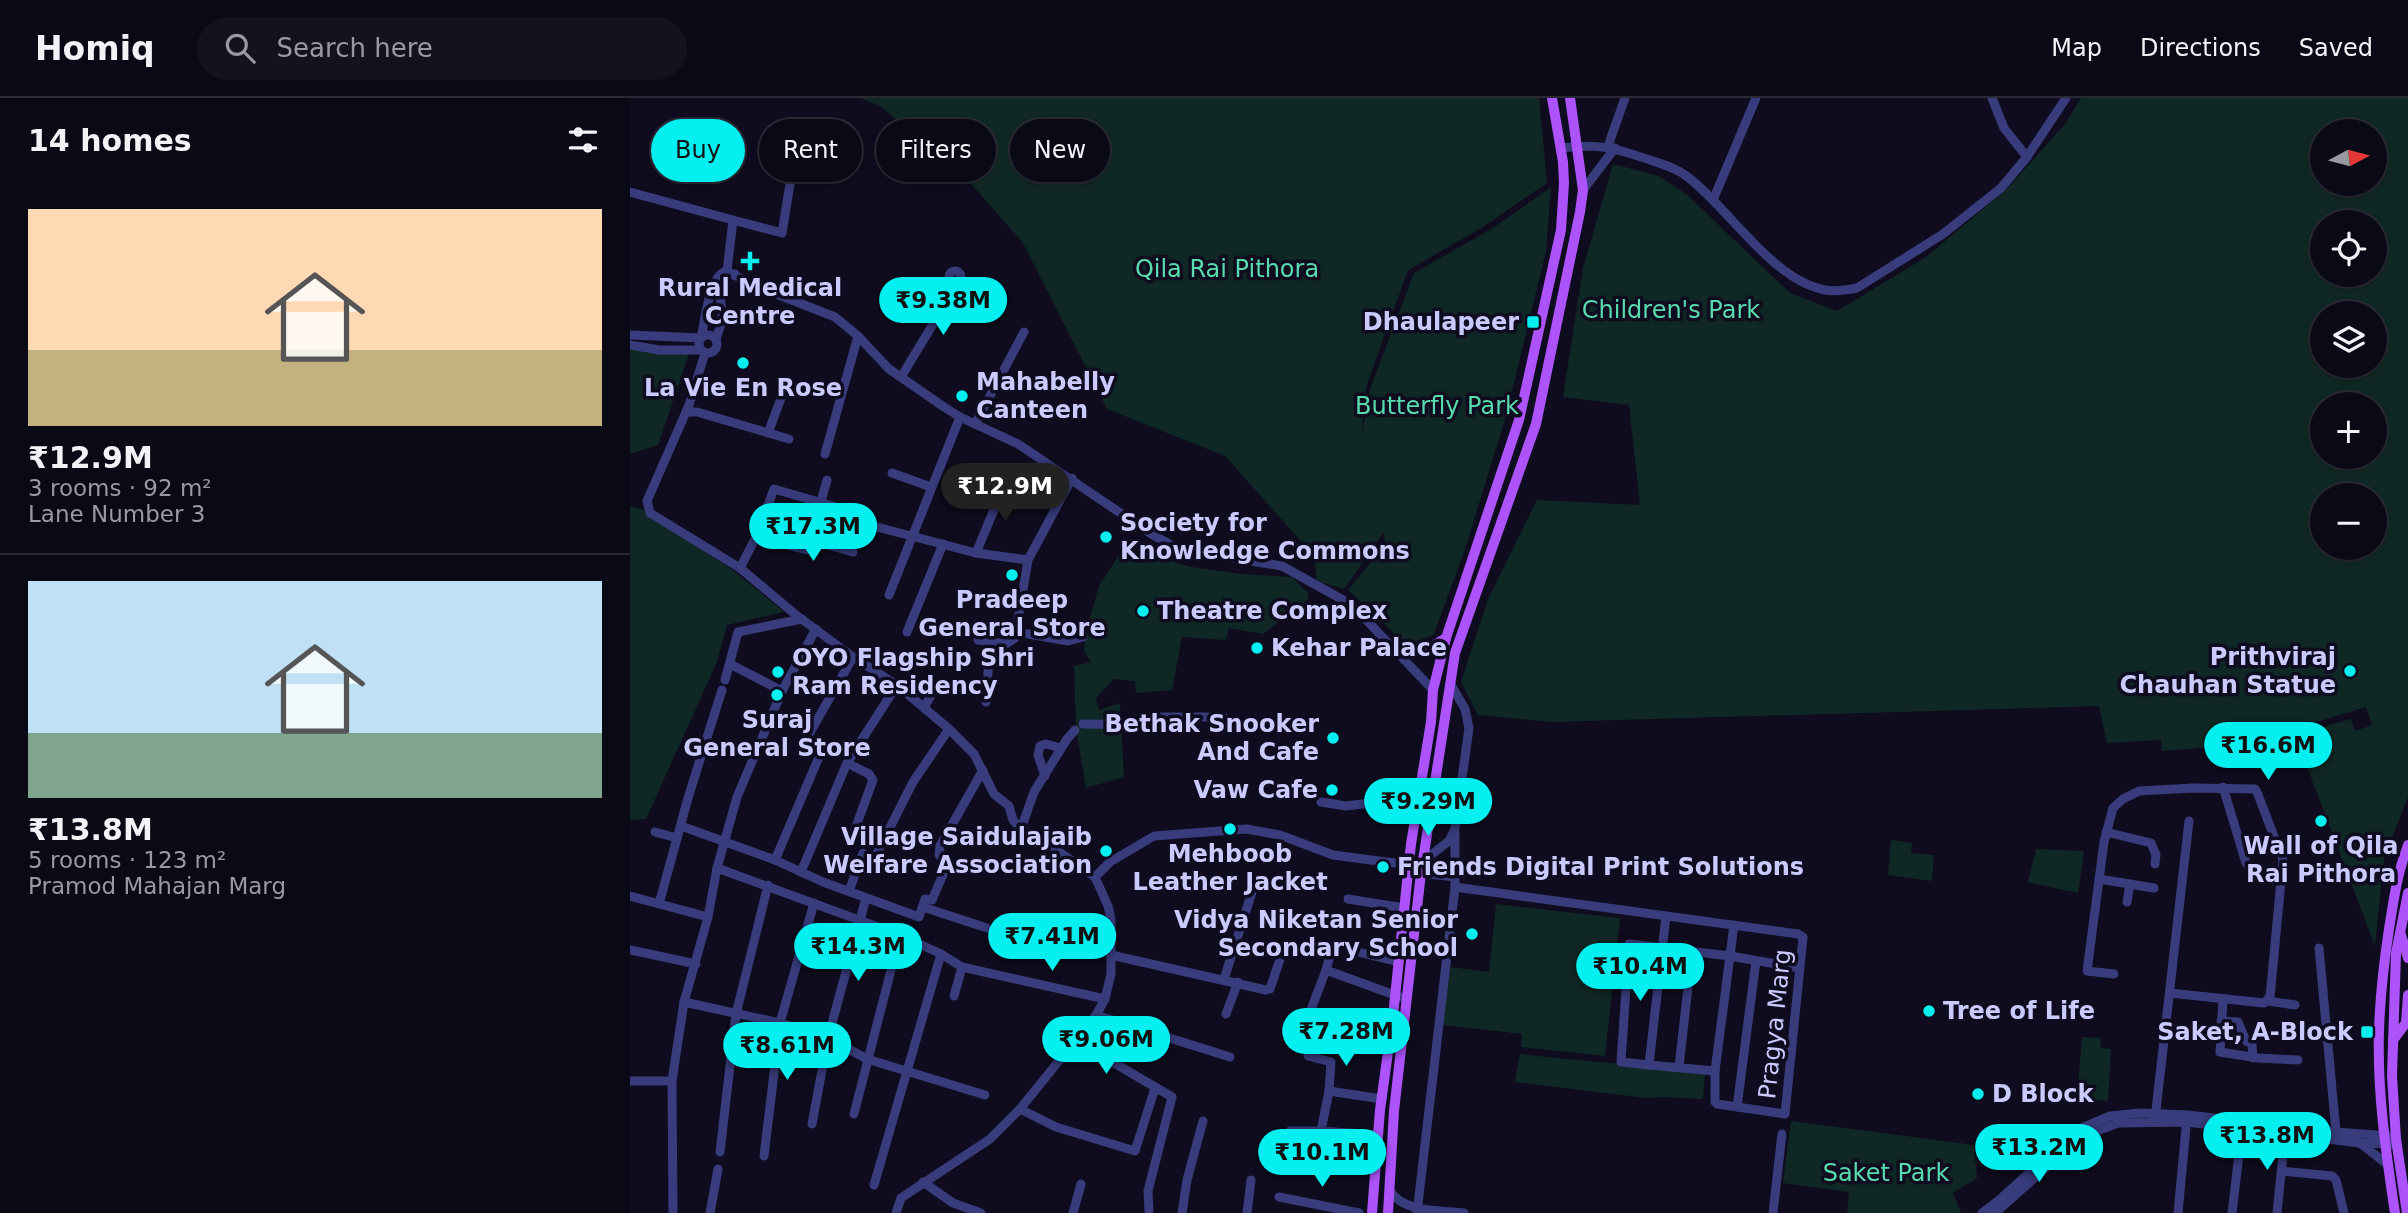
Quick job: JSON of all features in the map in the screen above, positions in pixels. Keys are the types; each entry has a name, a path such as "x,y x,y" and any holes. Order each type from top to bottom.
{"main road":[{"path":"1372,1213 1378,1135 1409,864 1431,722 1433,690 1446,638 1519,420 1561,230 1564,183 1552,98"},
{"path":"1388,1213 1394,1111 1421,873 1455,653 1536,424 1569,273 1583,190 1570,98"},
{"path":"1399,652 1431,647 1446,638"},
{"path":"2407,1213 2379,1067 2385,957 2398,871 2408,845"},
{"path":"2395,1213 2388,1165 2396,953 2408,893"},
{"path":"2400,932 2408,958"},
{"path":"2393,1040 2406,1023 2408,995"}],"street":[{"path":"1583,190 1612,147 1625,98"},
{"path":"1713,200 1756,98"},
{"path":"1992,98 2004,128 2027,157"},
{"path":"1561,148 1612,147 1674,168 1713,200 1754,242 1792,275 1814,287 1842,291 1857,288 1943,234 2001,188 2027,157 2066,98"},
{"path":"630,192 782,233 790,184"},
{"path":"630,345 659,350 715,350 722,320 719,299 721,283 731,272 733,220"},
{"path":"896,1213 901,1198 990,1139 1020,1109 1096,1014 1105,999 1111,974 1111,914 1095,877 1021,829 1013,820 1009,806 994,794 974,754 949,729 897,685 853,657 802,619 740,568 650,513 647,501 686,412 703,351 699,344 712,289 719,273 731,272 756,286 835,317 858,336 889,369 960,417 1018,444 1171,545 1189,551 1283,566 1356,607 1433,690"},
{"path":"901,377 958,283"},
{"path":"975,424 1024,332"},
{"path":"630,335 701,338 710,335 716,339"},
{"path":"825,454 858,336"},
{"path":"768,433 783,393"},
{"path":"686,412 696,412 789,439"},
{"path":"889,595 960,417"},
{"path":"892,473 931,487"},
{"path":"978,640 1006,644 1015,638 1028,560 1072,478"},
{"path":"756,537 807,550 827,480"},
{"path":"976,553 1006,481"},
{"path":"740,568 756,537 774,489 863,515"},
{"path":"877,527 976,553 1028,560"},
{"path":"810,540 853,552"},
{"path":"907,632 943,544"},
{"path":"725,680 738,632 802,619"},
{"path":"673,1213 673,1082 684,1002 696,964 717,868 737,797 782,691 816,629"},
{"path":"1016,632 1068,641 1083,637"},
{"path":"986,702 990,642"},
{"path":"804,743 853,657"},
{"path":"730,664 782,691"},
{"path":"1417,1211 1455,882 1454,833 1469,728 1465,709 1450,683"},
{"path":"801,872 847,764 897,685"},
{"path":"659,904 722,690"},
{"path":"924,708 932,695"},
{"path":"1021,829 1034,792 1061,748 1079,727 1159,725 1160,717 1224,717"},
{"path":"876,855 913,782 949,729"},
{"path":"1045,776 1038,755 1040,746 1046,744 1061,748"},
{"path":"775,860 819,757"},
{"path":"847,764 869,774 873,780 851,840"},
{"path":"681,827 775,860 919,917 925,899 932,900 947,863 939,855 940,846 983,770"},
{"path":"2223,788 2246,863"},
{"path":"2114,974 2087,971 2106,832 2113,808 2139,791 2251,788 2258,792 2282,856 2282,883 2268,1001"},
{"path":"1321,802 1346,806 1403,799 1417,801"},
{"path":"2155,1118 2189,821"},
{"path":"1095,877 1110,862 1154,836 1240,829 1280,835 1333,855 1409,864"},
{"path":"655,832 677,838"},
{"path":"2106,832 2151,843 2156,855 2155,864"},
{"path":"1423,861 1449,841 1454,833"},
{"path":"849,891 863,853"},
{"path":"717,868 900,935 962,967 1105,999"},
{"path":"1421,873 1455,882 1734,925 1715,1071 1716,1103 1737,1107 1756,961"},
{"path":"2099,879 2154,888"},
{"path":"2127,901 2130,884"},
{"path":"720,1152 736,1014 768,885"},
{"path":"1224,979 1252,892"},
{"path":"630,896 708,917"},
{"path":"812,1124 828,1038 866,898"},
{"path":"1348,900 1404,908"},
{"path":"764,1156 780,1023 814,903"},
{"path":"923,907 988,928"},
{"path":"1649,1065 1666,916"},
{"name":"Pragya Marg","path":"1734,925 1803,937 1784,1114 1737,1107"},
{"path":"854,1114 900,935"},
{"path":"1715,1071 1621,1062 1629,944 1730,956 1800,968"},
{"path":"1304,1028 1333,945"},
{"path":"2319,948 2336,1132"},
{"path":"630,950 696,964"},
{"path":"1350,950 1399,962"},
{"path":"1679,1067 1692,952"},
{"path":"874,1185 941,954"},
{"path":"1111,956 1268,990 1280,959"},
{"path":"954,996 962,967"},
{"path":"1326,970 1408,999"},
{"path":"1226,1014 1238,982"},
{"path":"2170,993 2295,1005"},
{"path":"2223,999 2220,1052 2253,1058 2298,1060"},
{"path":"684,1002 780,1023 828,1038 867,1059 985,1095"},
{"path":"1096,1014 1230,1057"},
{"path":"1354,1016 1392,1024"},
{"path":"2221,1021 2238,1022 2246,1041 2252,1044 2253,1058"},
{"path":"1127,1056 1139,1028"},
{"path":"1077,1036 1092,1050 1171,1096 1172,1101 1148,1191 1149,1211"},
{"path":"1308,1056 1331,1062 1329,1091 1321,1131"},
{"path":"630,1081 673,1082"},
{"path":"1020,1109 1056,1126 1135,1151 1155,1088"},
{"path":"1329,1091 1382,1099"},
{"path":"1982,1213 2077,1130 2110,1116 2187,1118 2391,1140"},
{"path":"1994,1213 2081,1137 2105,1126 2140,1117"},
{"path":"2187,1118 2285,1135 2360,1143 2391,1140"},
{"path":"2178,1213 2187,1118"},
{"path":"1182,1213 1187,1180 1203,1121"},
{"path":"2232,1213 2242,1129"},
{"path":"1290,1131 1378,1135"},
{"name":"Pragya Marg","path":"1773,1213 1782,1134"},
{"path":"2277,1213 2285,1135"},
{"path":"2360,1143 2388,1165"},
{"path":"710,1213 718,1169"},
{"path":"2282,1171 2332,1176 2336,1180 2344,1213"},
{"path":"1248,1213 1251,1180"},
{"path":"923,1182 953,1203 981,1213"},
{"path":"1073,1213 1081,1184"},
{"path":"1390,1191 1401,1204 1417,1211 1464,1213"},
{"path":"1279,1197 1359,1213"}],"green space":[{"name":"Qila Rai Pithora","path":"860,98 1539,98 1547,183 1483,227 1408,270 1366,387 1361,439 1370,389 1414,273 1493,228 1551,187 1546,251 1506,416 1464,552 1434,634 1413,644 1399,638 1348,590 1385,545 1384,532 1344,589 1317,581 1314,556 1225,456 1107,409 1023,243 969,182 996,182 996,119 896,119 880,106"},
{"name":"Children's Park","path":"2081,98 2408,98 2408,797 2384,858 2375,946 2295,735 2351,719 2355,731 2372,725 2366,707 2300,727 2298,723 2202,748 2162,751 2161,740 2107,743 2099,706 1552,722 1478,715 1461,682 1488,599 1537,500 1640,505 1629,405 1563,397 1583,268 1613,164 1659,176 1686,194 1790,293 1837,311 1926,257 2007,189 2065,124"},
{"path":"630,348 648,353 689,354 658,445 630,454"},
{"path":"630,506 642,509 734,571 784,612 727,625 717,662 646,819 630,820"},
{"path":"1124,547 1191,567 1240,574 1292,577 1308,593 1308,599 1263,634 1229,628 1226,640 1182,637 1172,690 1136,693 1135,681 1114,679 1096,698 1099,710 1120,703 1124,777 1086,788 1076,728 1074,666 1091,662 1084,651 1086,631 1099,586"},
{"path":"1891,840 1912,843 1911,853 1934,855 1932,881 1888,875"},
{"path":"2036,849 2084,851 2078,893 2028,882"},
{"path":"1496,904 1620,918 1605,1056 1521,1047 1522,1034 1443,1025 1450,967 1489,972"},
{"path":"2082,1037 2100,1038 2101,1048 2111,1049 2108,1101 2077,1099"},
{"path":"1520,1054 1705,1074 1703,1099 1646,1098 1515,1082"},
{"name":"Saket Park","path":"1791,1121 1974,1145 1977,1178 1953,1193 1961,1213 1847,1213 1849,1192 1783,1183"}],"waterway":[{"path":"1435,814 1442,814"}],"place":[{"name":"Rural Medical Centre","path":"750,261"},
{"name":"Dhaulapeer","path":"1533,322"},
{"name":"La Vie En Rose","path":"743,363"},
{"name":"Mahabelly Canteen","path":"962,396"},
{"name":"Society for Knowledge Commons","path":"1106,537"},
{"name":"Pradeep General Store","path":"1012,575"},
{"name":"Theatre Complex","path":"1143,611"},
{"name":"Kehar Palace","path":"1257,648"},
{"name":"Prithviraj Chauhan Statue","path":"2350,671"},
{"name":"OYO Flagship Shri Ram Residency","path":"778,672"},
{"name":"Suraj General Store","path":"777,695"},
{"name":"Bethak Snooker And Cafe","path":"1333,738"},
{"name":"Vaw Cafe","path":"1332,790"},
{"name":"Wall of Qila Rai Pithora","path":"2321,821"},
{"name":"Mehboob Leather Jacket","path":"1230,829"},
{"name":"Village Saidulajaib Welfare Association","path":"1106,851"},
{"name":"Friends Digital Print Solutions","path":"1383,867"},
{"name":"Vidya Niketan Senior Secondary School","path":"1472,934"},
{"name":"Tree of Life","path":"1929,1011"},
{"name":"Saket, A-Block","path":"2367,1032"},
{"name":"D Block","path":"1978,1094"}],"park label":[{"name":"Butterfly Park","path":"1437,406"}]}
